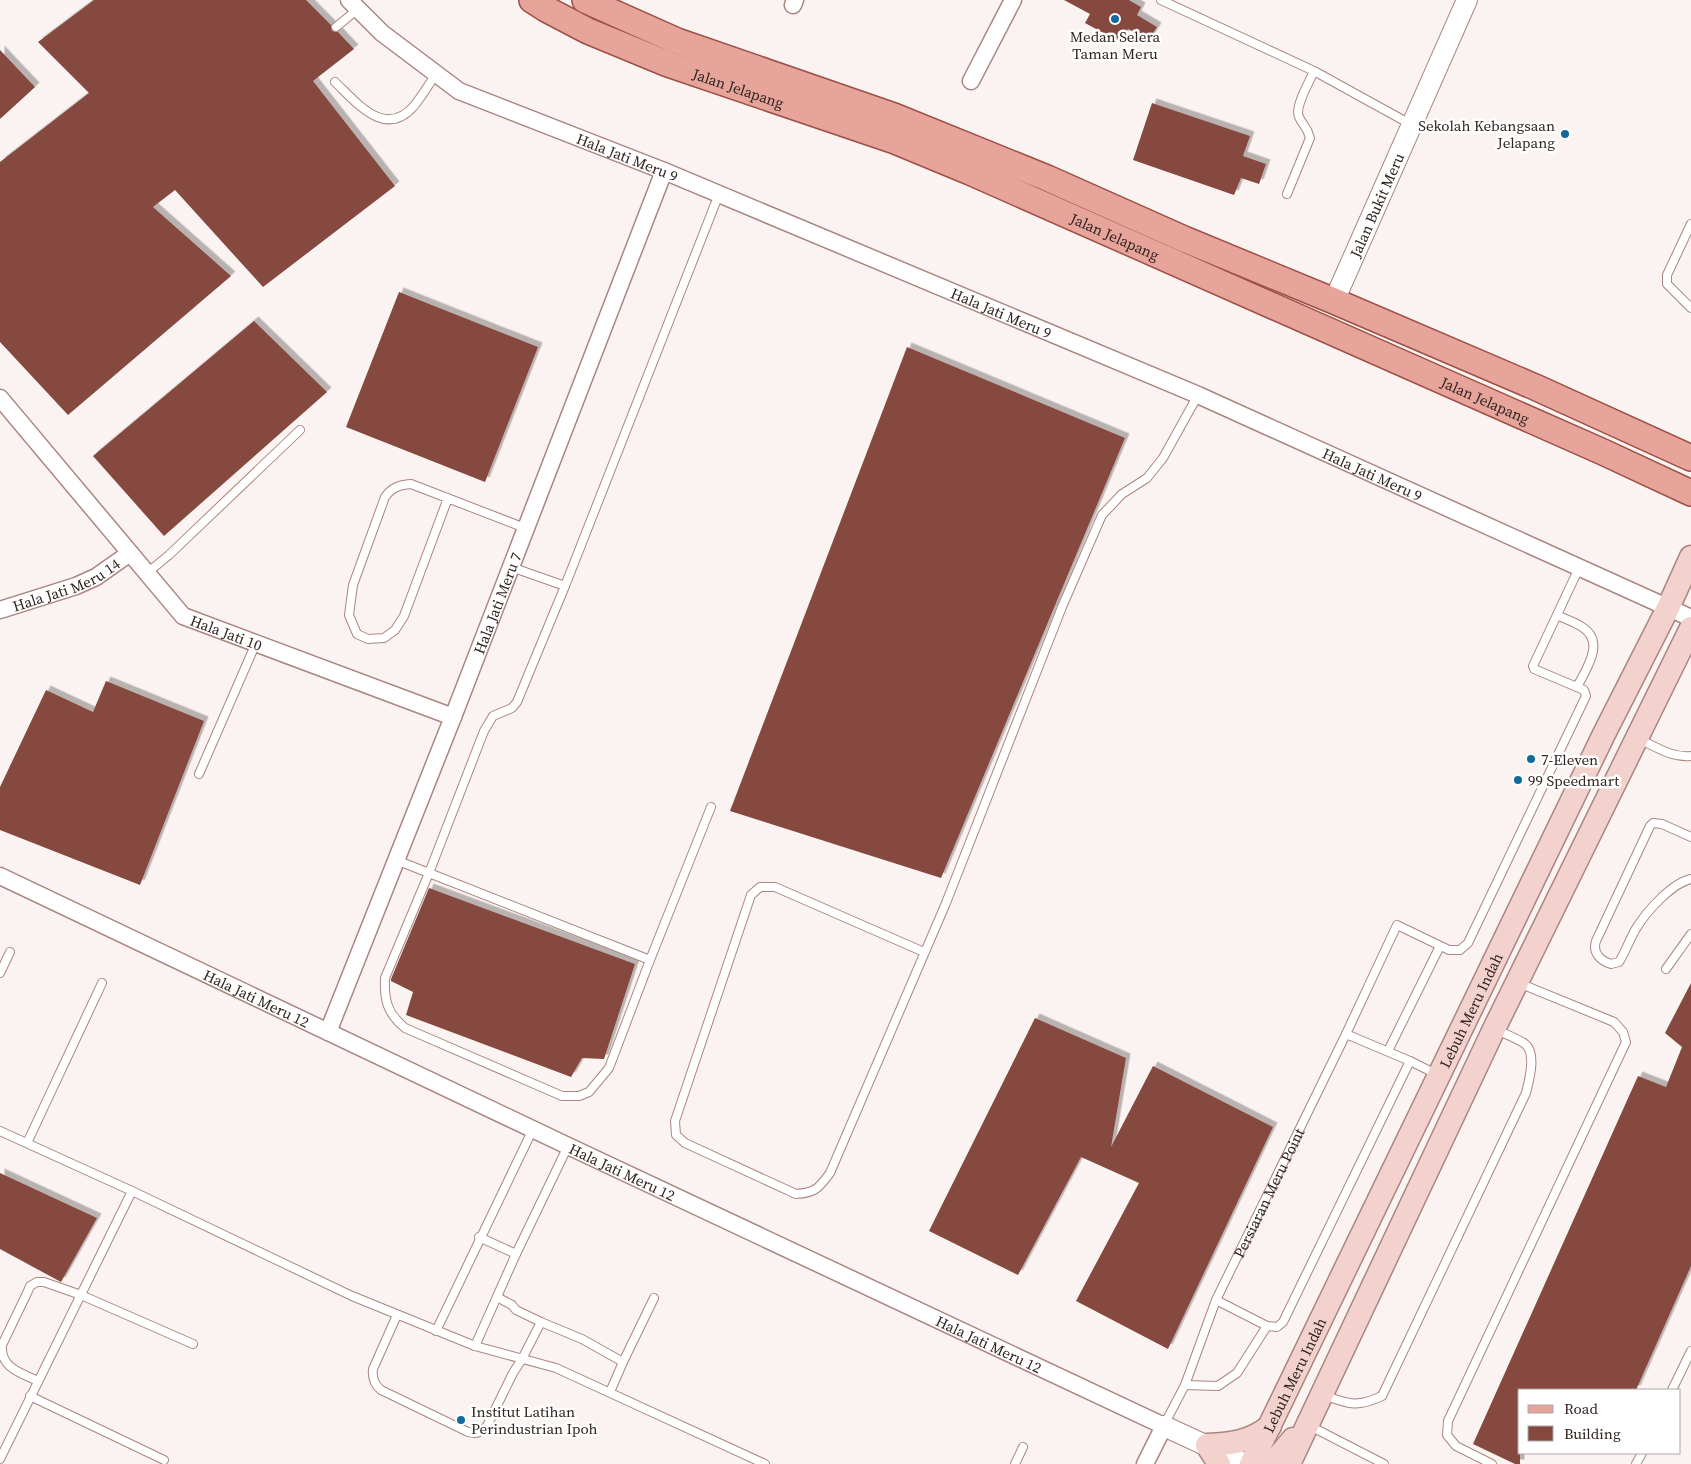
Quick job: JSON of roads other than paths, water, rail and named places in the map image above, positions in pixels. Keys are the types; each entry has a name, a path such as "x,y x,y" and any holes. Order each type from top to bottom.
{"main road":[{"name":"Jalan Jelapang","path":"532,0 588,31 668,64 895,141 945,162 1603,452 1688,495"},
{"name":"Jalan Jelapang","path":"586,0 677,40 894,116 1047,178 1184,239 1535,387 1691,458"},
{"path":"1268,304 1306,310 1334,301 1337,316 1344,327 1356,338 1384,355"},
{"name":"Lebuh Meru Indah","path":"1251,1464 1604,734 1668,608 1691,557"},
{"name":"Lebuh Meru Indah","path":"1289,1464 1494,1029 1691,628"},
{"path":"1269,1464 1283,1452 1310,1421"},
{"path":"1219,1464 1207,1445 1239,1442 1257,1436 1270,1426"}],"street":[{"path":"971,81 1013,0"},
{"name":"Jalan Bukit Meru","path":"1334,301 1467,0"},
{"name":"Hala Jati Meru 9","path":"354,4 382,33 459,91 664,171 1198,396 1691,618"},
{"name":"Hala Jati Meru 7","path":"328,1032 453,717 664,171"},
{"name":"Hala Jati 10","path":"3,407 183,616 453,717"},
{"name":"Hala Jati Meru 14","path":"0,610 76,586 96,577 130,553"},
{"name":"Hala Jati Meru 12","path":"0,876 568,1146 1246,1464"},
{"name":"Persiaran Meru Point","path":"1145,1464 1164,1426"}],"lane":[{"path":"1161,0 1314,71 1412,125"},
{"path":"336,27 354,4"},
{"path":"1287,194 1310,138 1308,128 1298,116 1298,108 1314,71"},
{"path":"335,82 363,108 379,119 389,120 401,117 414,106 436,74"},
{"path":"711,807 609,1068 589,1092 579,1096 562,1096 405,1028 395,1020 386,1004 384,992 385,978 429,873 484,732 493,716 512,708 517,702 565,586 719,194"},
{"path":"1691,224 1667,275 1667,284 1691,308"},
{"path":"924,952 775,886 760,887 751,895 744,914 675,1121 676,1136 684,1143 796,1194 810,1193 822,1184 830,1173 946,903 1062,607 1102,515 1122,494 1147,478 1163,458 1198,396"},
{"path":"147,573 169,555 300,430"},
{"path":"448,498 404,616 395,630 384,638 368,639 357,634 349,615 353,585 385,497 390,490 401,485 411,484 448,498 525,528"},
{"path":"511,566 565,586"},
{"path":"1388,1051 1440,946 1449,950 1460,950 1468,943 1586,697 1585,691 1533,667 1579,568"},
{"path":"1557,615 1582,626 1588,631 1594,642 1592,655 1577,687"},
{"path":"199,774 256,643"},
{"path":"1637,738 1673,754 1684,757 1691,756"},
{"path":"1691,837 1662,824 1650,826 1596,941 1595,950 1599,957 1611,964 1619,962 1637,927 1652,907 1666,894 1691,879"},
{"path":"396,860 650,960"},
{"name":"Persiaran Meru Point","path":"1164,1426 1185,1385 1216,1300 1397,925 1440,946"},
{"path":"1666,969 1691,934"},
{"path":"0,974 10,952"},
{"path":"1492,1464 1456,1446 1447,1435 1448,1421 1626,1042 1623,1032 1614,1022 1517,982"},
{"path":"27,1143 102,983"},
{"path":"1322,1394 1349,1404 1366,1403 1382,1396 1526,1093 1532,1071 1529,1050 1526,1044 1494,1029"},
{"path":"1346,1034 1439,1075"},
{"path":"1216,1300 1267,1326 1277,1327 1283,1322 1410,1061"},
{"path":"436,1331 533,1128"},
{"path":"0,1131 132,1191 352,1296 475,1346 556,1368 765,1464"},
{"path":"475,1346 516,1254 568,1146"},
{"path":"0,1459 132,1191"},
{"path":"480,1237 516,1254"},
{"path":"38,1381 7,1366 2,1360 0,1352 30,1286 37,1282 44,1282 81,1295 193,1344"},
{"path":"497,1297 512,1305 516,1310 582,1339 623,1362"},
{"path":"610,1392 654,1298"},
{"path":"396,1315 373,1369 372,1375 376,1386 468,1432 480,1433 487,1426 513,1372 522,1359 541,1322"},
{"path":"1185,1385 1218,1386 1238,1373 1267,1326"},
{"path":"1672,1389 1691,1350"},
{"path":"30,1396 164,1460"},
{"path":"1310,1421 1384,1464"},
{"path":"1015,1464 1023,1447"}],"place":[{"name":"Medan Selera Taman Meru","path":"1115,19"},
{"name":"Sekolah Kebangsaan Jelapang","path":"1565,134"},
{"name":"7-Eleven","path":"1531,759"},
{"name":"99 Speedmart","path":"1518,780"},
{"name":"Institut Latihan Perindustrian Ipoh","path":"461,1420"}]}
